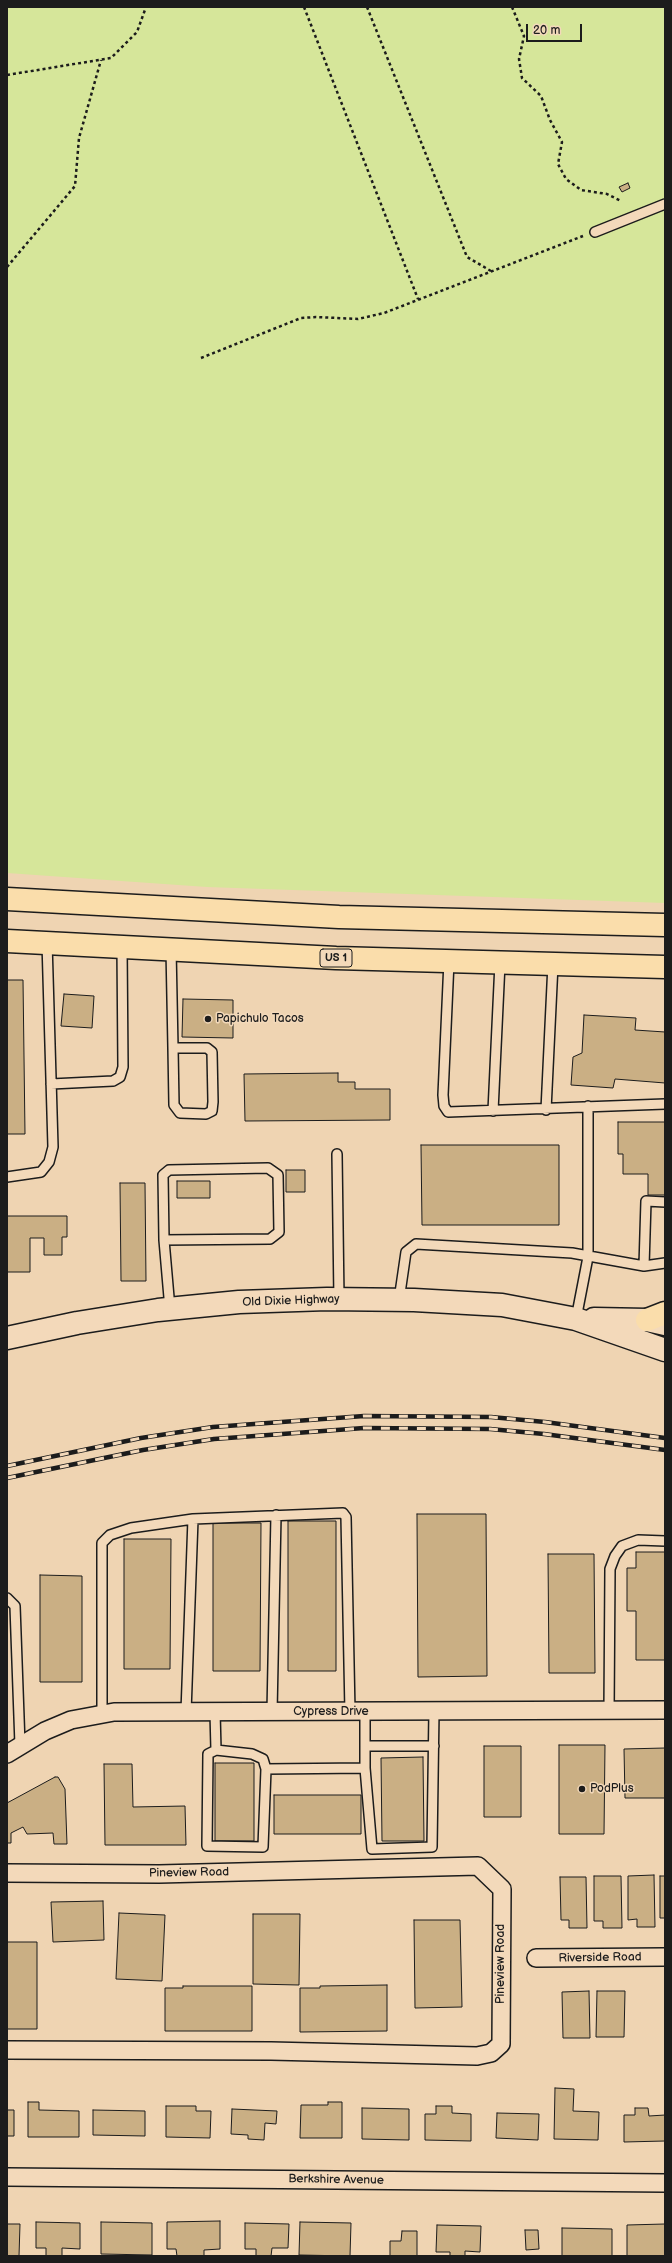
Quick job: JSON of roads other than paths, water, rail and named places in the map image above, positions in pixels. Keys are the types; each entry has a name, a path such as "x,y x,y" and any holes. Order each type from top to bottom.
{"main road":[{"path":"7,899 339,917 665,925"},
{"name":"US 1","path":"7,940 122,947 449,961 665,967"}],"street":[{"name":"Old Dixie Highway","path":"7,1338 77,1323 170,1309 239,1302 339,1299 399,1300 502,1305 576,1319 665,1350"},
{"name":"Old Dixie Highway","path":"576,1319 659,1319"},
{"name":"Cypress Drive","path":"13,1749 45,1731 71,1720 102,1714 186,1712 665,1710"},
{"name":"Pineview Road","path":"7,1873 159,1874 478,1866 502,1889 502,1905 501,2044 491,2053 477,2056 271,2050 7,2050"},
{"name":"Riverside Road","path":"536,1958 665,1957"},
{"name":"Berkshire Avenue","path":"7,2177 665,2183"}],"lane":[{"path":"595,232 665,204"},
{"path":"7,1177 41,1172 49,1162 53,1147 47,942"},
{"path":"51,1084 113,1081 120,1077 123,1067 122,947"},
{"path":"171,949 174,1105 180,1113 206,1114 212,1111 212,1052 207,1048 173,1048"},
{"path":"449,961 443,1095 444,1106 448,1112 493,1112 546,1110 588,1106 665,1104"},
{"path":"493,1112 500,963"},
{"path":"546,1110 553,964"},
{"path":"576,1319 588,1257 588,1106"},
{"path":"337,1154 339,1299"},
{"path":"164,1240 270,1239 279,1232 278,1175 268,1168 169,1170 163,1175 164,1240 170,1309"},
{"path":"644,1266 646,1201 665,1202"},
{"path":"399,1300 406,1252 416,1244 572,1253 644,1266 665,1263"},
{"path":"102,1714 102,1543 110,1535 131,1528 193,1519 343,1513 346,1517 358,1712 365,1746 365,1768 372,1849 432,1847 434,1711"},
{"path":"272,1712 276,1515"},
{"path":"186,1712 193,1519"},
{"path":"608,1711 610,1569 615,1556 622,1546 638,1540 665,1541"},
{"path":"7,1598 15,1606 13,1749"},
{"path":"215,1712 216,1750"},
{"path":"365,1746 434,1746"},
{"path":"216,1750 252,1754 263,1759 266,1769 263,1847 207,1846 208,1754 216,1750"},
{"path":"266,1769 365,1768"}],"railway":[{"path":"7,1466 141,1438 213,1427 364,1416 491,1417 545,1422 665,1438"},
{"path":"7,1478 143,1450 214,1439 364,1428 490,1429 544,1434 665,1450"}],"place":[{"name":"Papichulo Tacos","path":"208,1019"},
{"name":"PodPlus","path":"582,1789"}]}
